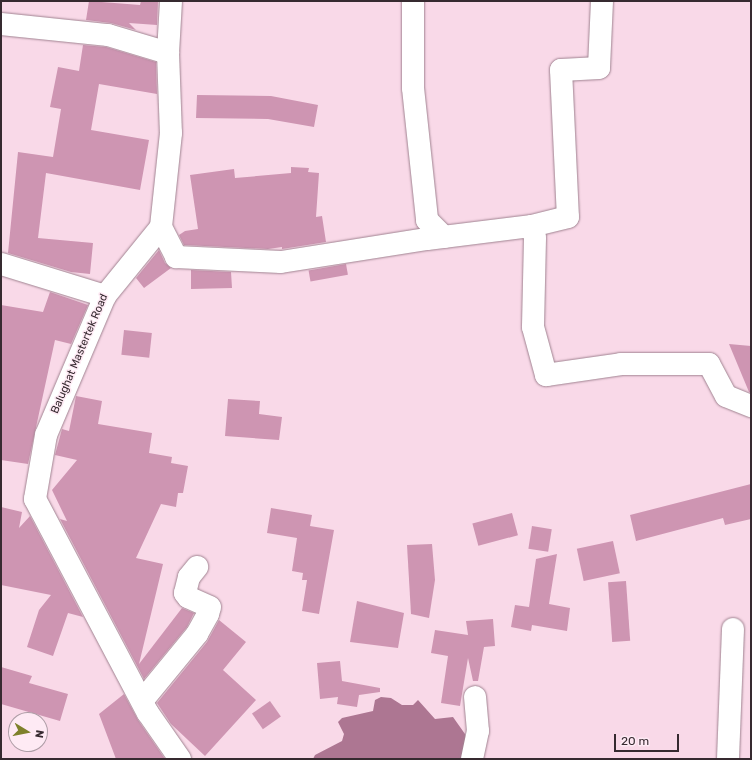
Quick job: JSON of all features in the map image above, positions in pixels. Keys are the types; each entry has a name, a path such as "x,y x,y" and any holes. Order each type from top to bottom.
{"street":[{"path":"171,1 168,53 171,133 161,227 176,257 281,262 444,237 532,226 568,216 561,70 599,68 602,1"},
{"path":"413,1 413,88 427,220 444,237"},
{"path":"1,24 108,35 168,53"},
{"path":"532,226 535,238 533,327 546,375 621,364 709,364 726,396 751,406"},
{"name":"Balughat Mastertek Road","path":"161,227 105,296 46,435 35,499 142,701 180,759"},
{"path":"1,264 105,296"},
{"path":"142,701 197,634 208,614 210,607 188,597 185,593 189,577 197,567"},
{"path":"728,759 733,629"},
{"path":"472,759 478,731 475,697"}],"shaded area":[{"path":"381,697 391,698 402,705 413,705 418,700 435,719 453,717 465,734 468,744 462,759 313,759 315,755 342,741 344,734 338,722 342,718 373,711 375,700"}],"building":[{"path":"89,1 140,5 141,1 158,1 157,25 129,23 136,30 111,23 86,20"},
{"path":"83,45 106,47 156,62 157,94 99,84 91,130 149,140 140,190 46,173 38,238 93,243 90,274 71,272 8,253 18,152 53,157 61,109 50,107 58,67 79,71"},
{"path":"197,95 271,96 318,105 314,127 268,119 196,118"},
{"path":"291,167 309,168 308,172 319,173 316,217 322,216 326,242 282,249 282,247 268,249 184,245 179,235 185,231 198,229 190,175 234,169 235,178 291,173"},
{"path":"159,250 165,263 171,268 144,288 136,278"},
{"path":"346,264 348,275 310,281 309,271"},
{"path":"191,270 231,272 232,288 191,289"},
{"path":"50,292 88,305 71,344 55,340 28,464 1,460 1,305 43,312"},
{"path":"124,330 152,333 149,358 121,355"},
{"path":"729,344 751,346 751,393 749,392"},
{"path":"76,396 102,401 98,424 152,433 149,453 172,457 171,463 188,466 183,493 178,493 176,507 161,504 136,558 163,564 139,664 182,608 194,613 187,627 144,679 60,519 67,521 52,490 77,460 55,455 62,429 69,431"},
{"path":"228,399 260,401 259,414 282,417 279,440 225,436"},
{"path":"751,484 751,519 725,525 723,518 636,541 630,515"},
{"path":"1,507 22,512 19,528 30,516 83,617 68,613 53,656 27,647 39,610 51,595 1,585"},
{"path":"271,508 312,515 310,526 334,530 319,614 302,611 307,580 302,580 303,573 292,571 297,538 267,533"},
{"path":"512,513 518,535 478,546 472,524"},
{"path":"532,526 552,529 548,552 528,549"},
{"path":"613,541 620,573 584,581 577,549"},
{"path":"432,544 435,580 429,618 411,614 407,545"},
{"path":"557,554 549,604 570,608 567,631 532,625 531,631 511,627 515,605 529,607 536,559"},
{"path":"626,581 630,641 612,642 608,582"},
{"path":"357,601 404,613 398,648 350,642"},
{"path":"493,619 495,646 484,647 478,681 473,681 468,658 460,706 441,703 448,656 431,653 435,630 468,635 466,621"},
{"path":"219,620 246,642 223,670 256,700 205,756 171,724 157,703 207,642"},
{"path":"340,661 342,681 380,688 380,692 359,695 357,707 337,704 338,697 320,699 317,663"},
{"path":"1,667 32,676 29,683 68,694 60,721 48,718 48,712 29,712 1,704"},
{"path":"124,694 138,720 165,759 116,759 99,714"},
{"path":"270,701 281,717 263,729 252,714"}]}
